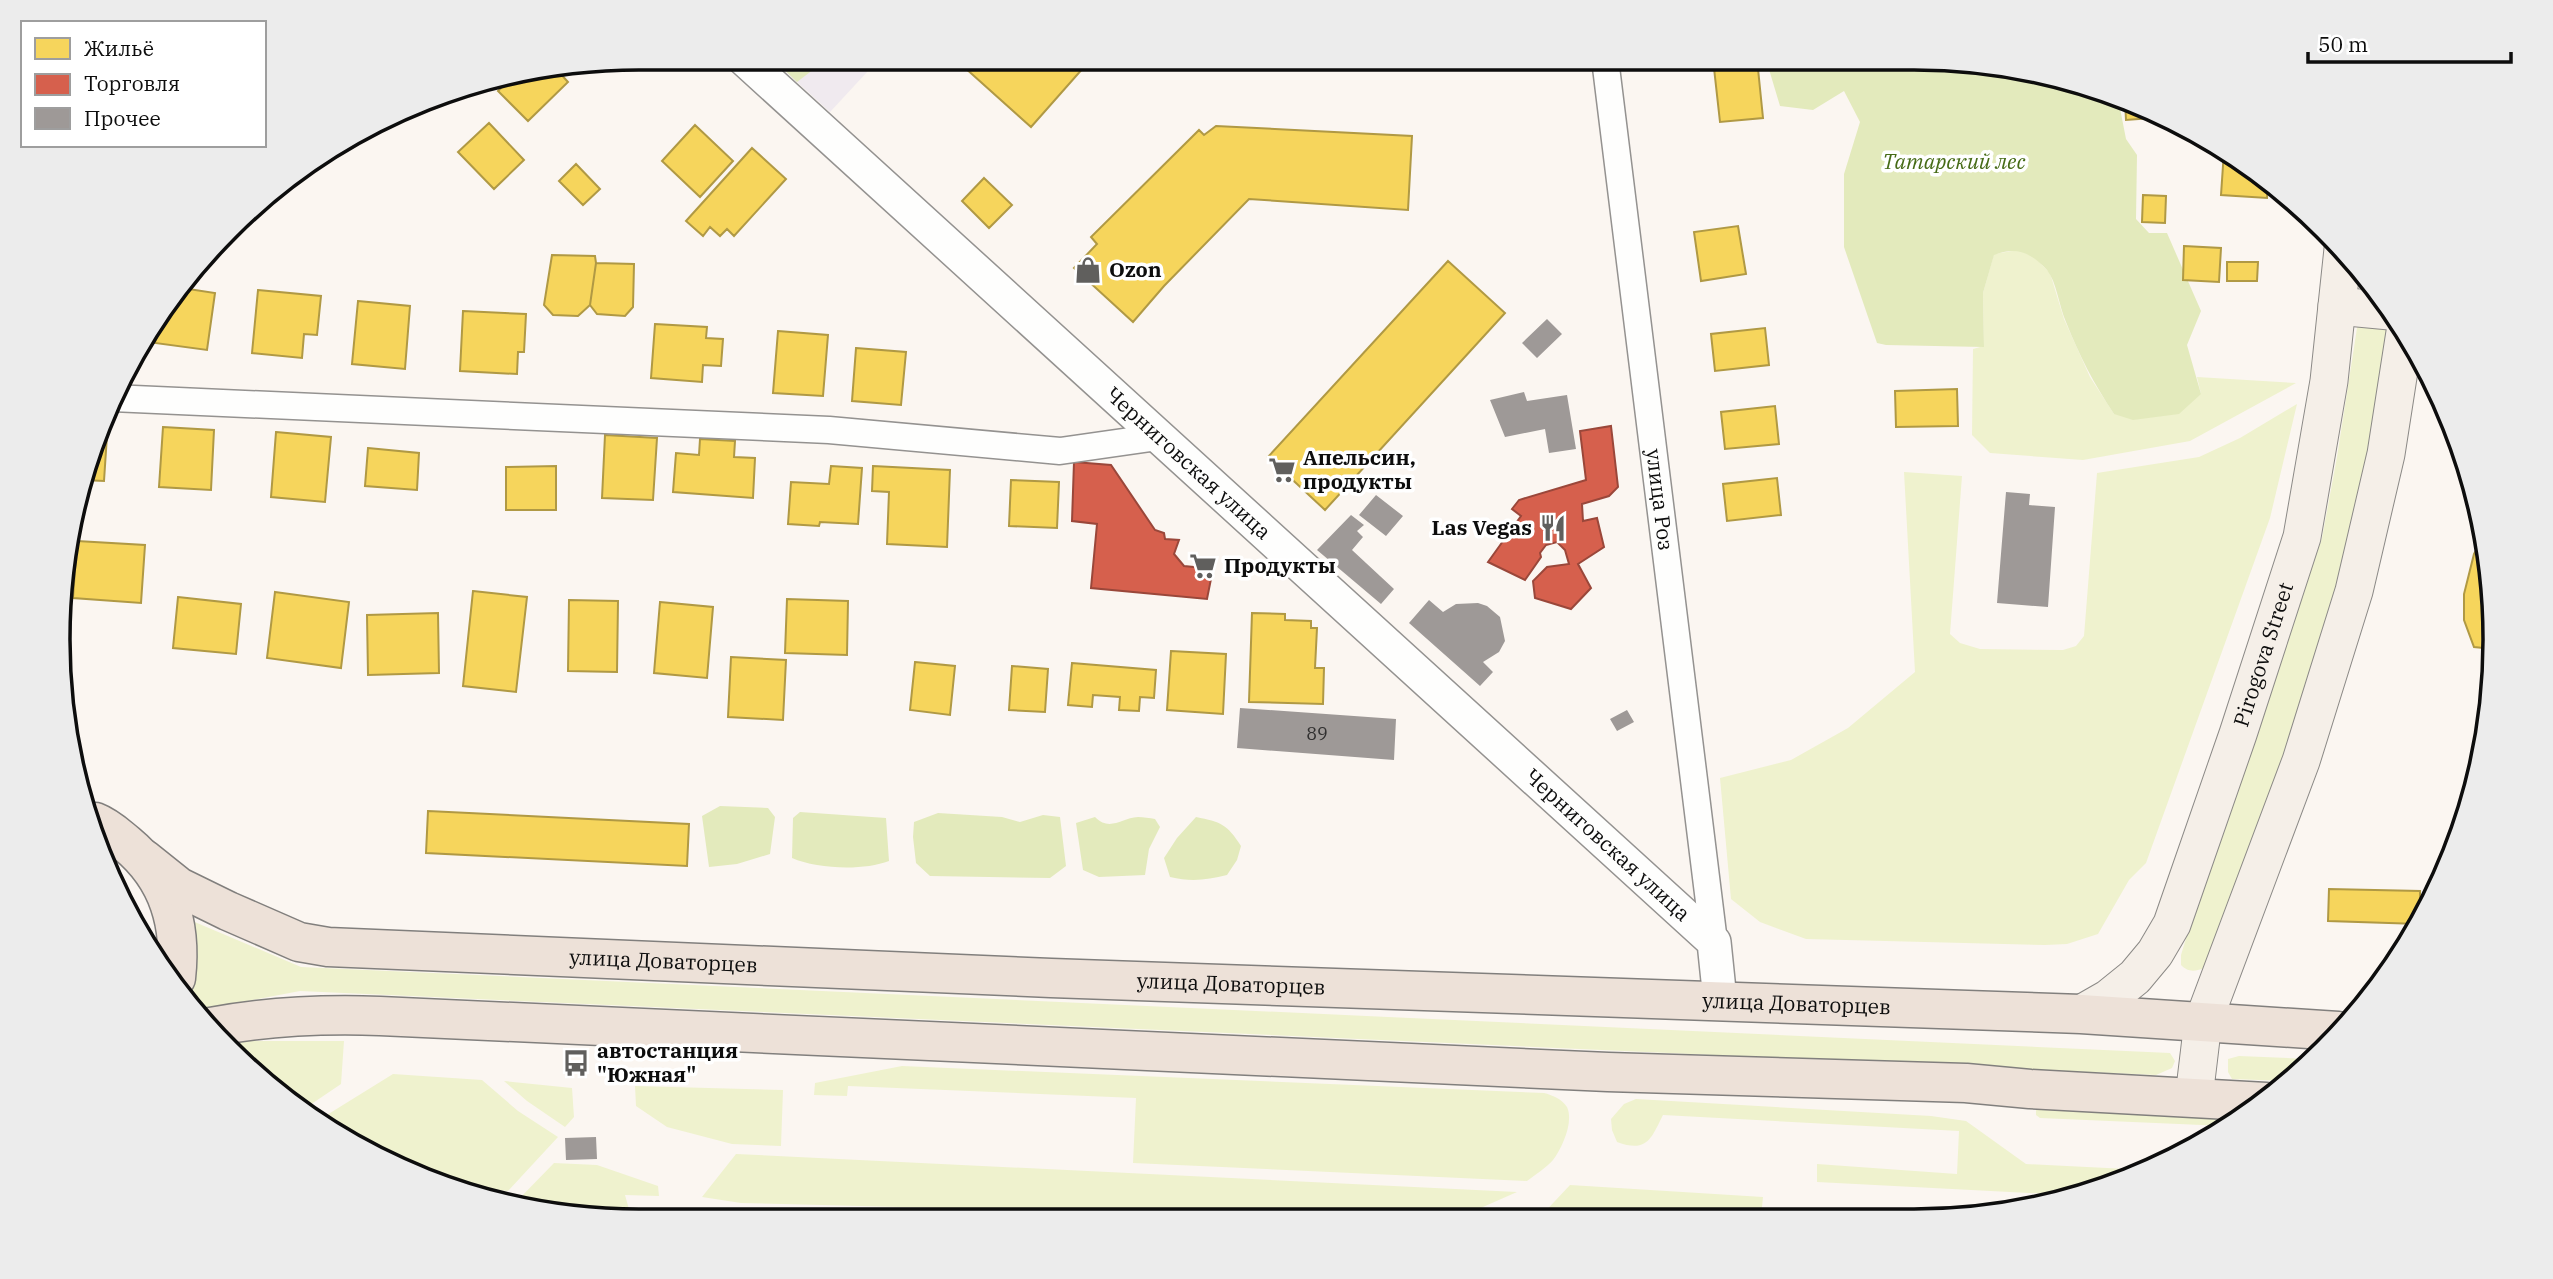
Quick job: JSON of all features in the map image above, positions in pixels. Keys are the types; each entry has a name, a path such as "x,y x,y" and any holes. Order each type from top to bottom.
{"main road":[{"name":"Pirogova Street","path":"2081,1014 2109,998 2135,977 2155,953 2172,924 2302,537 2329,381 2341,263"},
{"path":"2337,306 2377,310"},
{"path":"2194,1097 2203,1023 2301,761 2354,591 2386,454 2403,348"},
{"name":"улица Доваторцев","path":"101,824 179,887 299,942 328,947 1051,978 2081,1014 2327,1030"},
{"path":"144,859 169,900 179,947 177,971"},
{"path":"221,1025 267,1018 367,1016 1594,1071 1966,1083 2247,1101"}],"street":[{"name":"Черниговская улица","path":"756,70 1714,942"},
{"name":"улица Роз","path":"1606,70 1714,942"},
{"path":"124,399 829,430 1060,451 1158,437"},
{"path":"1714,942 1720,1000"}],"shaded area":[{"path":"784,70 869,70 830,112"}],"green space":[{"path":"784,70 813,70 797,82"},
{"name":"Татарский лес","path":"1769,70 1914,70 1988,75 2061,89 2120,109 2126,139 2137,155 2136,219 2149,233 2167,233 2201,311 2187,345 2201,394 2179,414 2133,420 2114,414 2076,346 2050,275 2035,259 2017,251 1994,255 1983,293 1984,347 1877,343 1844,247 1844,174 1860,122 1844,91 1813,110 1780,106"},
{"path":"2018,250 2033,256 2050,273 2064,319 2090,377 2114,414 2201,394 2197,377 2296,383 2190,441 2083,460 1990,453 1972,435 1973,349 1984,346 1983,293 1994,254"},
{"path":"2362,321 2385,325 2386,331 2371,465 2353,543 2284,763 2206,968 2190,970 2181,965 2181,955 2194,912 2322,538 2357,328"},
{"path":"2297,404 2270,518 2146,863 2129,880 2098,934 2067,944 2045,945 1806,939 1760,922 1731,899 1720,778 1791,760 1848,728 1915,672 1904,472 1962,476 1950,634 1960,643 1980,649 2063,650 2076,646 2084,636 2097,473 2199,457 2240,438"},
{"path":"720,806 768,808 775,817 770,854 737,864 709,867 702,816"},
{"path":"800,812 886,818 889,861 866,866 840,867 814,865 792,858 793,818"},
{"path":"938,813 1002,817 1020,822 1043,815 1060,817 1066,866 1050,878 930,876 916,863 914,822"},
{"path":"1095,817 1111,824 1138,817 1155,819 1160,827 1149,849 1145,875 1099,877 1083,870 1076,823"},
{"path":"1196,817 1223,825 1241,846 1237,860 1227,875 1199,880 1170,877 1164,858"},
{"path":"190,920 301,967 2170,1053 2175,1061 2172,1068 2156,1075 300,991 206,1009 191,988"},
{"path":"344,1041 341,1084 311,1104 264,1068 237,1042"},
{"path":"2239,1056 2299,1059 2273,1080 2232,1079 2228,1072 2228,1059"},
{"path":"902,1066 1544,1093 1565,1104 1569,1120 1563,1142 1553,1160 1527,1181 1133,1163 1136,1098 848,1086 847,1096 814,1095 815,1083"},
{"path":"393,1074 482,1080 518,1111 558,1137 508,1191 490,1189 422,1166 355,1133 327,1115"},
{"path":"504,1081 572,1088 574,1117 565,1127 527,1101"},
{"path":"635,1086 783,1090 781,1146 732,1144 667,1127 636,1106"},
{"path":"1636,1099 1931,1116 1966,1121 2026,1164 2124,1169 2044,1194 1817,1182 1817,1164 1957,1174 1959,1131 1663,1115 1647,1142 1635,1146 1617,1142 1612,1130 1611,1119 1624,1104"},
{"path":"2036,1107 2231,1113 2210,1125 2040,1118 2036,1115"},
{"path":"736,1154 1517,1192 1478,1209 982,1209 741,1203 702,1197"},
{"path":"554,1163 597,1165 658,1186 659,1196 625,1195 629,1209 565,1204 521,1197"},
{"path":"1570,1185 1763,1197 1762,1209 1547,1209"}],"building: Жильё":[{"path":"967,70 1081,70 1031,127"},
{"path":"1714,70 1758,70 1763,118 1720,122"},
{"path":"562,75 568,82 528,121 498,91 502,87"},
{"path":"2126,111 2143,119 2126,120"},
{"path":"489,123 524,160 494,189 458,152"},
{"path":"695,125 733,161 700,197 662,161"},
{"path":"1216,126 1412,136 1408,210 1249,199 1164,286 1133,322 1074,268 1097,244 1091,237 1199,130 1204,135"},
{"path":"752,148 786,179 734,236 727,229 720,236 710,227 703,236 686,221"},
{"path":"2223,162 2267,194 2267,198 2221,195"},
{"path":"576,164 600,189 583,205 559,181"},
{"path":"984,178 1012,205 989,228 962,201"},
{"path":"2143,195 2166,196 2165,223 2142,222"},
{"path":"1738,226 1746,274 1701,281 1694,232"},
{"path":"2184,246 2221,248 2219,282 2183,280"},
{"path":"552,255 595,256 590,305 578,316 553,315 544,305"},
{"path":"1448,261 1505,313 1325,510 1268,457"},
{"path":"2227,262 2258,262 2257,281 2227,281"},
{"path":"596,263 634,264 633,307 625,316 597,314 590,305"},
{"path":"191,289 215,293 207,350 155,343"},
{"path":"258,290 321,296 317,335 304,334 302,358 252,353"},
{"path":"358,301 410,306 405,369 352,364"},
{"path":"463,311 526,314 524,352 518,352 517,374 460,371"},
{"path":"655,324 707,327 706,338 723,339 721,366 703,365 702,382 651,378"},
{"path":"1765,328 1769,365 1715,371 1711,334"},
{"path":"778,331 828,335 823,396 773,393"},
{"path":"856,348 906,352 901,405 852,401"},
{"path":"1957,389 1958,426 1896,427 1895,391"},
{"path":"1775,406 1779,444 1725,449 1721,412"},
{"path":"163,427 214,430 211,490 159,487"},
{"path":"276,432 331,437 325,502 271,497"},
{"path":"605,435 657,438 653,500 602,498"},
{"path":"107,438 104,481 93,480"},
{"path":"700,439 735,441 734,457 755,458 753,498 673,492 676,453 699,455"},
{"path":"368,448 419,453 417,490 365,486"},
{"path":"556,466 556,510 506,510 506,467"},
{"path":"831,466 862,468 858,524 788,524 791,482 829,484"},
{"path":"873,466 950,470 947,547 887,544 889,492 872,491"},
{"path":"1777,478 1781,515 1727,521 1723,484"},
{"path":"1011,480 1059,482 1057,528 1009,526"},
{"path":"79,541 145,545 141,603 73,598"},
{"path":"2476,551 2482,602 2483,648 2474,647 2464,620 2464,594"},
{"path":"473,591 527,597 516,692 463,686"},
{"path":"275,592 349,602 341,668 267,658"},
{"path":"178,597 241,604 236,654 173,648"},
{"path":"787,599 848,601 847,655 785,653"},
{"path":"569,600 618,601 617,672 568,671"},
{"path":"660,602 713,607 707,678 654,673"},
{"path":"438,613 439,673 368,675 367,615"},
{"path":"1252,613 1285,614 1285,620 1311,621 1311,628 1317,628 1315,668 1324,668 1323,704 1249,702"},
{"path":"1171,651 1226,654 1223,714 1167,710"},
{"path":"731,657 786,660 783,720 728,717"},
{"path":"915,662 955,666 950,715 910,710"},
{"path":"1072,663 1156,670 1154,698 1140,697 1139,711 1119,710 1120,697 1093,695 1092,707 1068,705"},
{"path":"1012,666 1048,669 1045,712 1009,710"},
{"path":"428,811 689,824 687,866 426,853"},
{"path":"2329,889 2420,891 2420,899 2407,924 2328,921"}],"building: Торговля":[{"path":"1611,426 1618,487 1609,496 1582,504 1583,521 1597,518 1604,547 1578,564 1591,588 1571,609 1535,598 1533,581 1547,567 1569,564 1565,550 1557,542 1546,545 1525,580 1488,562 1521,516 1512,509 1519,500 1586,480 1580,431"},
{"path":"1074,462 1111,465 1155,530 1164,533 1165,539 1179,540 1174,554 1184,566 1213,569 1207,599 1091,588 1097,524 1072,521"}],"building: Прочее":[{"path":"1547,319 1562,334 1537,358 1522,343"},
{"path":"1524,392 1527,401 1567,395 1576,449 1549,453 1545,429 1505,437 1490,400"},
{"path":"2006,492 2030,494 2029,505 2055,507 2048,607 1997,603"},
{"path":"1376,495 1403,516 1386,536 1359,515"},
{"path":"1351,515 1364,525 1357,531 1363,537 1352,550 1394,589 1381,604 1317,550"},
{"path":"1429,600 1443,612 1456,604 1478,603 1487,606 1500,617 1505,641 1499,652 1483,662 1493,672 1480,686 1409,623"},
{"path":"1240,708 1396,719 1394,760 1237,748"},
{"path":"1627,710 1634,722 1617,731 1610,719"},
{"path":"596,1137 597,1159 566,1160 565,1138"}],"place":[{"name":"Ozon","path":"1088,270"},
{"name":"Апельсин, продукты","path":"1282,470"},
{"name":"Las Vegas","path":"1553,528"},
{"name":"Продукты","path":"1203,566"},
{"name":"автостанция \"Южная\"","path":"576,1063"}]}
